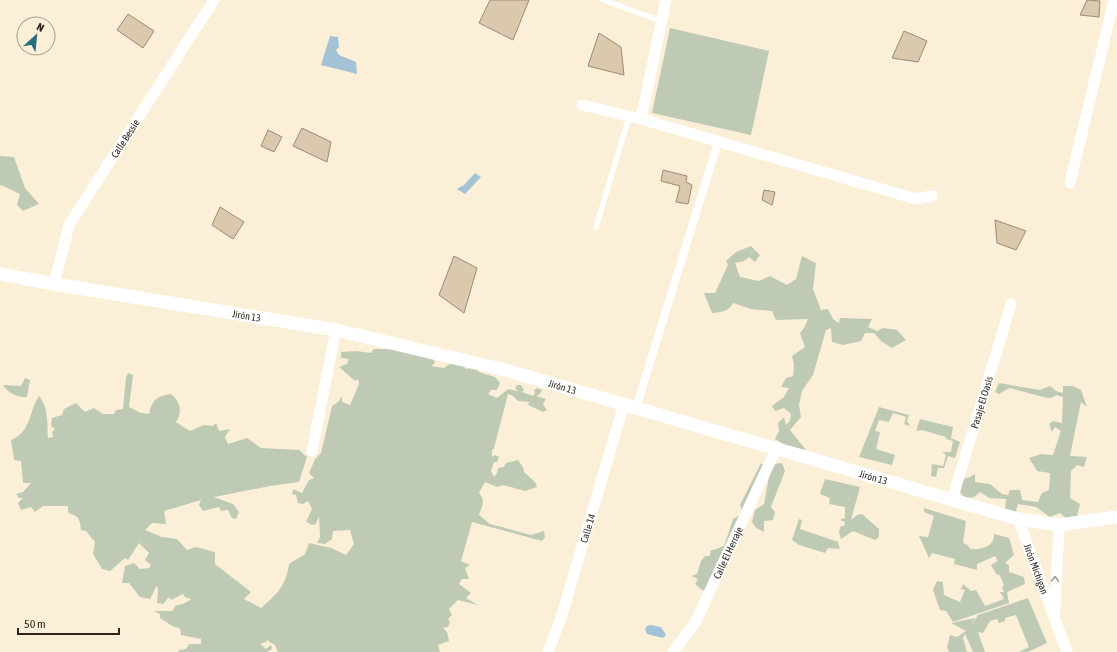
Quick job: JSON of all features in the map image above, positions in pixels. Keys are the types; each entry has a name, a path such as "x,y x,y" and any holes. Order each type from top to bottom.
{"street":[{"name":"Calle Bessie","path":"54,284 69,226 214,0"},
{"path":"641,119 666,0"},
{"path":"1070,183 1114,0"},
{"path":"582,105 641,119 916,199 932,196"},
{"path":"636,408 718,142"},
{"name":"Jirón 13","path":"0,274 336,330 509,370 1018,519 1058,525 1117,517"},
{"name":"Pasaje El Oasis","path":"952,500 1011,304"},
{"path":"312,451 336,330"},
{"name":"Calle 14","path":"548,652 562,618 624,404"},
{"name":"Calle El Herraje","path":"673,652 695,624 776,449"},
{"name":"Jirón Michigan","path":"1018,519 1067,652"},
{"name":"Jirón Michigan","path":"1055,618 1058,525"}],"lane":[{"path":"603,0 661,21"},
{"path":"596,227 629,116"}],"green space":[{"path":"670,28 769,51 751,135 652,113"},
{"path":"0,156 14,157 25,188 39,204 23,211 17,205 20,194 1,185 0,187"},
{"path":"751,246 760,255 755,262 749,257 744,261 735,263 740,277 759,281 770,276 787,285 796,279 802,256 816,263 813,289 821,310 828,309 833,319 839,323 840,318 872,319 868,327 877,331 883,328 897,330 906,340 892,348 881,341 874,333 865,333 861,341 843,345 832,342 831,328 826,330 813,375 802,391 799,405 801,417 790,430 806,450 785,445 775,439 779,431 778,423 784,417 786,425 790,421 791,414 784,408 775,411 772,406 784,397 789,388 781,387 786,378 793,376 794,365 792,356 805,347 800,333 808,319 776,320 772,311 751,309 733,303 727,310 712,313 704,293 715,293 728,265 726,261 736,252"},
{"path":"374,349 396,349 432,356 435,363 431,366 444,368 451,363 461,363 466,369 477,367 479,372 495,377 500,383 497,390 491,390 488,394 497,398 508,389 518,391 515,388 517,385 521,385 524,390 522,392 533,396 535,393 534,390 537,388 542,390 540,394 536,396 546,399 543,404 547,410 543,412 528,405 529,402 518,401 513,396 508,394 492,451 492,457 495,455 499,457 497,462 494,462 491,471 494,477 498,468 504,467 506,463 518,460 523,467 524,472 535,482 537,487 525,491 503,485 497,487 485,482 479,493 483,501 479,515 490,524 531,535 544,531 545,537 542,541 472,522 461,561 470,565 465,568 469,579 462,579 459,584 471,593 466,598 478,605 458,600 449,609 452,615 448,619 450,622 448,627 443,628 447,632 449,641 438,645 440,652 278,652 275,645 268,641 268,639 266,642 260,644 266,649 271,645 272,649 267,652 178,652 179,650 186,649 189,644 201,644 201,639 181,635 180,628 174,627 160,618 160,614 154,611 173,611 175,606 185,603 191,599 185,597 183,594 171,600 169,597 163,604 157,603 157,585 150,599 140,597 129,583 122,583 125,566 134,563 140,569 149,568 151,565 145,560 149,553 139,543 128,560 125,558 110,571 102,569 93,554 95,542 86,531 81,530 77,517 68,513 68,506 43,506 35,512 31,507 21,510 18,503 23,498 19,498 16,494 23,492 31,483 23,483 21,461 14,460 11,440 23,432 39,396 46,411 48,438 53,437 52,432 55,429 51,426 52,418 62,415 64,409 76,403 85,412 94,408 103,414 114,414 116,410 123,409 126,377 128,373 133,375 129,407 141,413 149,414 152,405 156,400 162,396 171,394 177,400 180,407 176,422 190,431 204,425 213,426 216,423 219,431 230,429 225,437 228,444 247,438 261,448 299,450 307,457 299,482 214,497 233,504 239,512 236,519 232,518 228,510 221,511 219,507 203,511 199,505 201,500 164,511 166,524 152,523 145,530 162,537 177,539 187,550 196,547 215,552 215,564 251,592 244,599 261,608 280,589 286,578 289,564 305,554 309,543 331,548 346,555 354,544 350,530 333,531 332,539 325,544 317,543 320,537 319,516 316,524 312,525 306,522 312,509 308,501 303,504 298,503 296,495 292,494 293,489 302,493 309,480 314,478 309,473 315,459 321,453 332,406 338,402 342,396 342,402 350,405 359,384 358,379 355,381 339,367 347,364 349,359 341,358 341,352 356,351 371,353"},
{"path":"25,378 30,380 27,397 20,397 14,394 3,385 21,386"},
{"path":"999,383 1040,390 1050,386 1056,391 1063,393 1063,386 1073,386 1081,390 1087,407 1081,402 1070,456 1087,457 1084,467 1077,465 1071,471 1070,498 1080,504 1077,516 1066,518 1060,513 1050,517 1036,507 1018,504 1015,514 1005,509 1006,499 989,498 980,492 974,497 965,498 960,492 963,479 975,474 975,482 990,484 1002,494 1008,495 1010,490 1020,490 1022,500 1038,502 1042,493 1049,490 1050,473 1037,471 1029,458 1041,454 1053,455 1061,431 1055,427 1052,432 1049,424 1053,421 1062,423 1063,397 1056,395 1048,398 1009,388 999,394 995,392"},
{"path":"879,407 909,415 907,421 910,426 904,424 906,417 893,413 889,422 879,420 875,431 880,432 876,449 895,455 892,465 859,457"},
{"path":"920,419 953,427 951,438 960,442 955,458 948,456 944,468 938,468 936,477 931,476 932,464 943,466 946,455 942,452 951,452 953,441 946,439 946,437 922,430 916,431"},
{"path":"761,463 766,467 707,591 702,590 695,584 698,579 691,576 697,574 701,561 705,556 710,556 710,551 724,546 733,519 743,513 740,505"},
{"path":"782,463 785,471 771,507 775,512 773,520 764,521 764,532 756,528 752,522 755,510 764,504 769,477 774,464"},
{"path":"825,479 860,487 851,520 857,515 862,514 879,529 879,537 875,540 853,531 841,539 839,532 840,527 845,525 844,521 841,521 841,519 845,518 845,507 829,504 830,498 820,494"},
{"path":"924,508 966,521 963,543 968,545 970,549 986,547 992,543 994,534 1009,538 1014,555 1005,563 1009,565 1009,572 1024,577 1025,584 1007,592 1009,603 953,622 946,611 940,610 933,590 937,581 943,582 944,595 960,602 965,590 961,589 963,584 971,591 976,590 985,606 1004,599 1000,592 1004,592 1002,587 1004,585 999,574 997,575 991,565 998,561 995,556 977,564 977,570 954,564 955,559 932,553 929,558 919,536 928,537 934,516 924,512"},
{"path":"799,519 802,520 800,529 838,542 840,549 828,548 825,553 799,545 792,540"},
{"path":"1028,598 1047,643 1028,652 1019,652 1029,647 1016,615 1005,618 1005,621 999,623 997,619 990,621 983,633 978,632 985,652 973,652 965,634 963,638 967,652 949,652 947,647 950,635 957,637 966,631 951,623 975,618 970,627 978,615"}],"water":[{"path":"330,36 338,37 339,47 336,50 339,55 356,62 357,74 321,65"},
{"path":"475,173 481,177 465,194 457,189 464,185"},
{"path":"651,625 661,627 666,635 663,638 647,634 645,629 647,626"}],"building":[{"path":"490,0 529,0 513,40 479,23"},
{"path":"1087,0 1100,1 1099,17 1080,15"},
{"path":"128,14 154,31 143,48 117,30"},
{"path":"904,31 927,41 918,62 892,58"},
{"path":"599,33 621,47 624,75 588,66"},
{"path":"302,128 331,142 327,162 293,146"},
{"path":"268,130 282,137 274,152 261,146"},
{"path":"663,170 687,176 686,182 692,185 688,204 676,202 680,186 661,181"},
{"path":"764,190 775,192 772,205 762,200"},
{"path":"220,207 244,222 233,239 212,225"},
{"path":"995,220 1026,231 1016,250 997,243"},
{"path":"454,256 477,268 464,313 439,295"}]}
